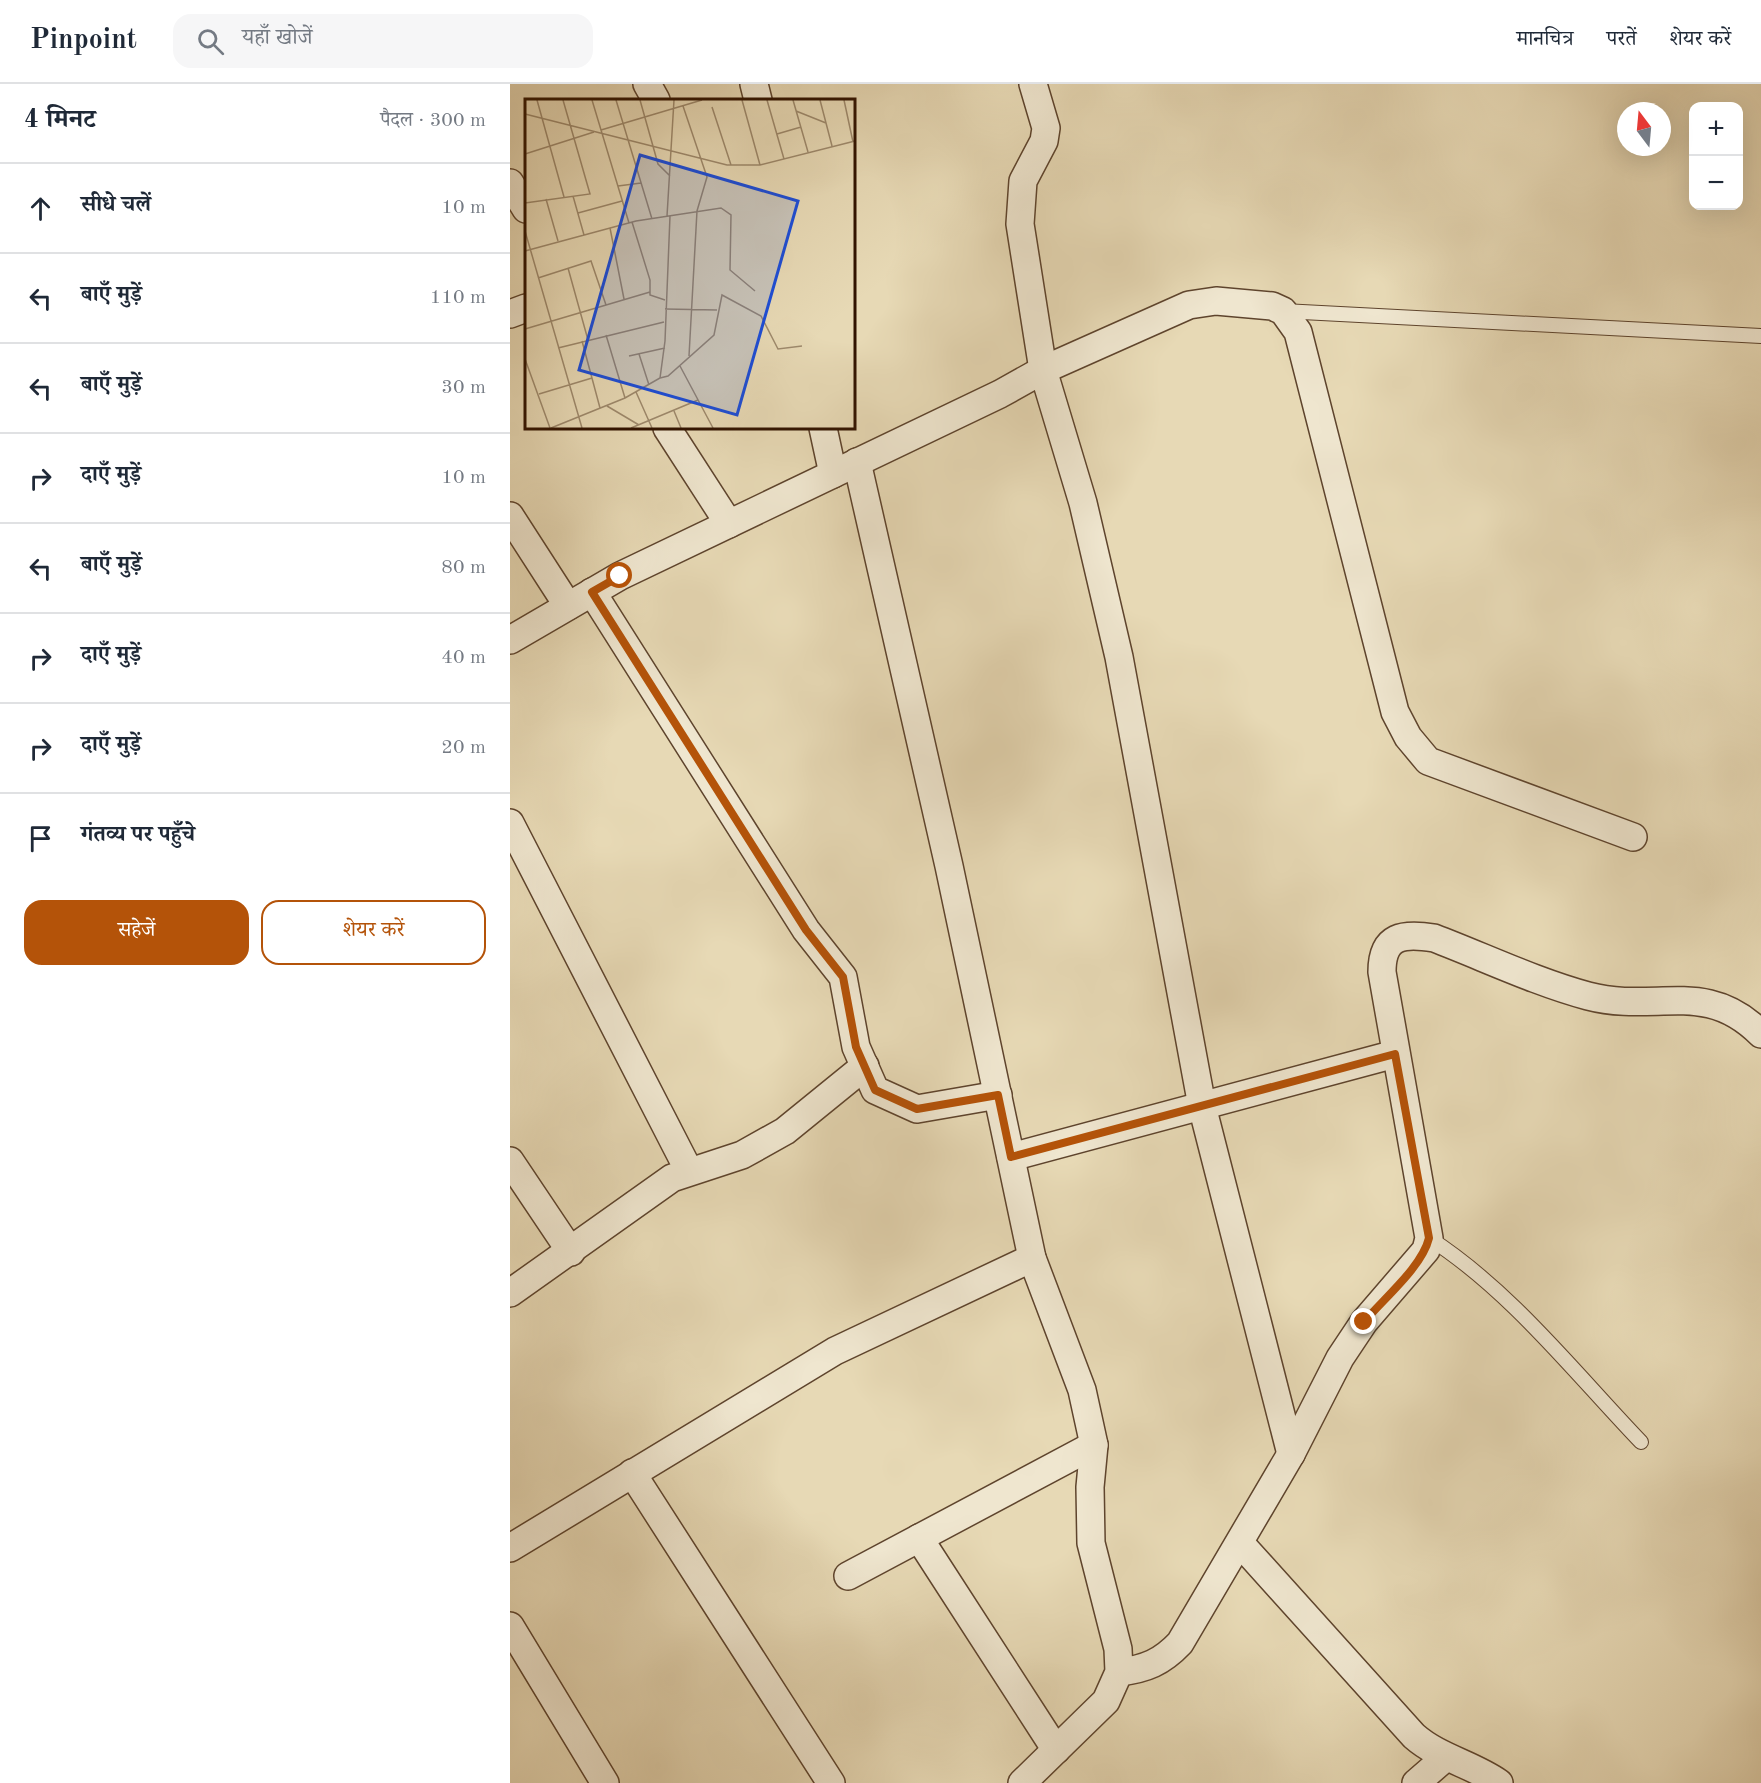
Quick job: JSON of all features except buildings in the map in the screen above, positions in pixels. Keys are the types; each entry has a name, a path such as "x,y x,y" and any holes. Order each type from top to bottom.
{"street":[{"path":"647,84 655,99"},
{"path":"754,84 758,99"},
{"path":"1033,84 1046,128 1044,141 1023,181 1020,198 1020,224 1043,370 1083,503 1119,657 1202,1106 1291,1454"},
{"path":"510,183 525,207"},
{"path":"510,640 592,592 1000,394 1043,370 1189,305 1216,301 1254,302 1283,311 1292,321 1304,349 1395,712 1408,737 1428,761 1633,837"},
{"path":"510,314 525,308"},
{"path":"668,429 729,524"},
{"path":"823,429 832,474"},
{"path":"857,462 946,854 1032,1258 1082,1390 1094,1445 1090,1487 1091,1543 1118,1649 1119,1672 1106,1701 1022,1783"},
{"path":"510,516 568,606"},
{"path":"592,592 806,930 843,977 856,1047 875,1090 917,1109 998,1095"},
{"path":"510,823 689,1171"},
{"path":"1119,1672 1156,1664 1180,1643 1291,1454 1340,1358 1371,1314 1426,1250 1429,1238 1395,1054 1382,956 1395,940 1414,935 1434,938 1596,998 1614,1002 1707,1001 1731,1009 1761,1034"},
{"path":"1011,1157 1395,1054"},
{"path":"510,1293 571,1252 672,1178 742,1155 785,1131 865,1066"},
{"path":"510,1161 571,1252"},
{"path":"511,1544 835,1351 1032,1258"},
{"path":"848,1576 1094,1445"},
{"path":"632,1473 831,1783"},
{"path":"919,1538 1056,1750"},
{"path":"1240,1543 1414,1736 1428,1748 1466,1764 1499,1783"},
{"path":"510,1626 605,1783"},
{"path":"1416,1783 1446,1757"}],"lane":[{"path":"1283,311 1761,336"},
{"path":"1429,1238 1459,1257 1504,1298 1641,1442"}],"route":[{"path":"620,576 592,592 768,872 806,930 843,977 856,1047 875,1090 917,1109 998,1095 1011,1157 1395,1054 1429,1238 1426,1250 1418,1262 1364,1322"}]}
